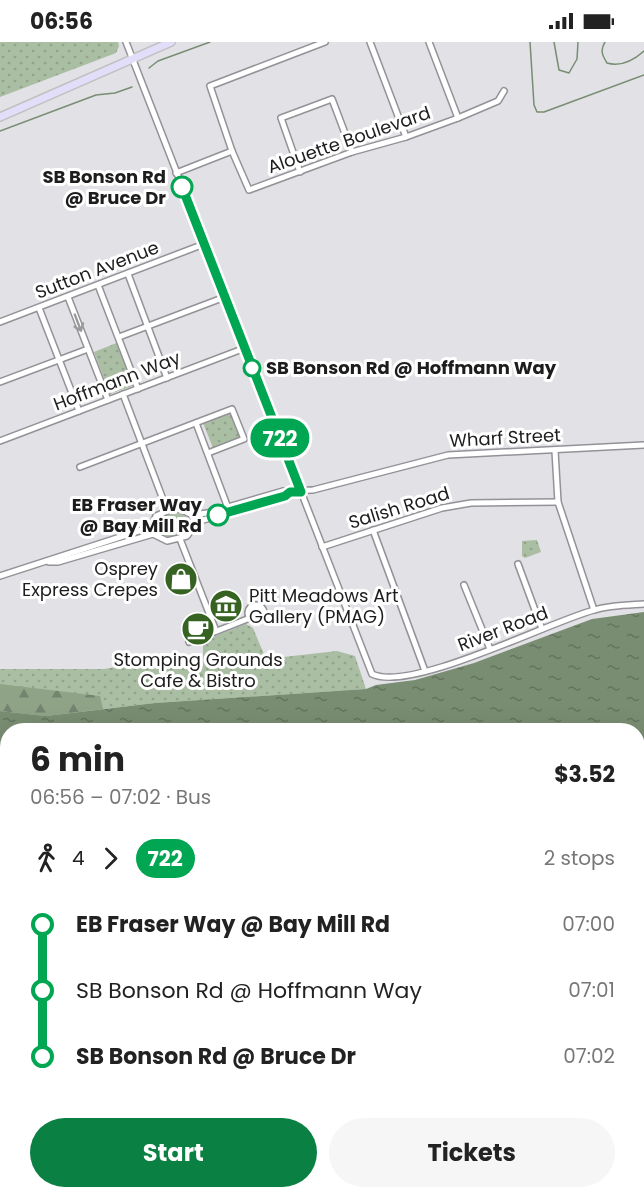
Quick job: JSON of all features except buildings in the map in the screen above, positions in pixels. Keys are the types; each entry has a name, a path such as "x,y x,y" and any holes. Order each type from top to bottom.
{"main road":[{"path":"0,117 171,42"}],"street":[{"path":"126,42 322,547"},
{"path":"176,173 232,151 210,86 325,42"},
{"path":"370,42 406,138"},
{"path":"429,42 458,117"},
{"name":"Alouette Boulevard","path":"232,151 249,190 352,152 406,138 498,102 504,92"},
{"path":"300,172 281,118 332,99 352,152"},
{"name":"Sutton Avenue","path":"0,322 204,244"},
{"path":"128,274 167,378"},
{"path":"98,285 138,389"},
{"path":"68,297 108,400"},
{"path":"118,337 225,297"},
{"path":"39,308 79,411"},
{"name":"Hoffmann Way","path":"0,441 245,348"},
{"path":"0,382 88,349"},
{"path":"123,394 168,510"},
{"path":"80,467 232,409 244,439 208,453"},
{"path":"196,423 228,509"},
{"name":"Wharf Street","path":"228,509 448,455 469,452 555,451 644,445"},
{"path":"555,451 558,502 594,610"},
{"name":"Salish Road","path":"322,547 431,511 471,504 558,502"},
{"path":"153,534 151,526 156,516 168,510 180,509 192,515 228,509"},
{"path":"0,576 49,562 58,562 153,534 167,541 180,539 190,534 195,525 228,509"},
{"path":"192,515 195,525"},
{"path":"49,562 56,556 151,526"},
{"path":"373,530 425,671"},
{"path":"180,539 216,631"},
{"name":"River Road","path":"322,547 372,674 378,677 425,671 459,662 594,610 644,604"},
{"path":"518,564 542,629"},
{"path":"464,585 490,649"},
{"path":"189,642 250,618"}],"shaded area":[{"path":"0,42 118,42 119,46 116,53 0,97"},
{"path":"119,342 135,385 110,394 94,352"},
{"path":"231,412 241,437 213,448 203,423"},
{"path":"178,511 189,519 189,532 170,538 161,536 156,524 157,520"},
{"path":"537,540 541,552 525,558 522,556 522,541"},
{"path":"246,624 253,628 266,659 337,651 355,656 366,689 155,703 46,716 0,711 0,669 104,669 139,663 183,667 203,666 203,641"}],"green space":[{"path":"0,684 100,696 103,709 46,716 0,711"}],"water":[{"path":"644,612 644,723 0,723 0,711 46,716 155,703 366,689 376,685 415,680 474,663 592,619"}],"waterway":[{"path":"149,68 158,61 210,42"},
{"path":"530,42 534,105 537,112 544,112 644,75"},
{"path":"554,42 559,70 569,73 577,59 578,42"},
{"path":"605,42 602,52 607,63 627,62 644,51"},
{"path":"0,131 96,95 115,93 132,87"}],"bus line":[{"name":"722","path":"182,187 301,492 290,492 285,496 218,515"}],"place":[{"name":"SB Bonson Rd @ Bruce Dr","path":"182,187"},
{"name":"SB Bonson Rd @ Hoffmann Way","path":"252,368"},
{"name":"EB Fraser Way @ Bay Mill Rd","path":"218,515"},
{"name":"Osprey Express Crepes","path":"181,579"},
{"name":"Pitt Meadows Art Gallery (PMAG)","path":"226,606"},
{"name":"Stomping Grounds Cafe & Bistro","path":"198,629"}]}
